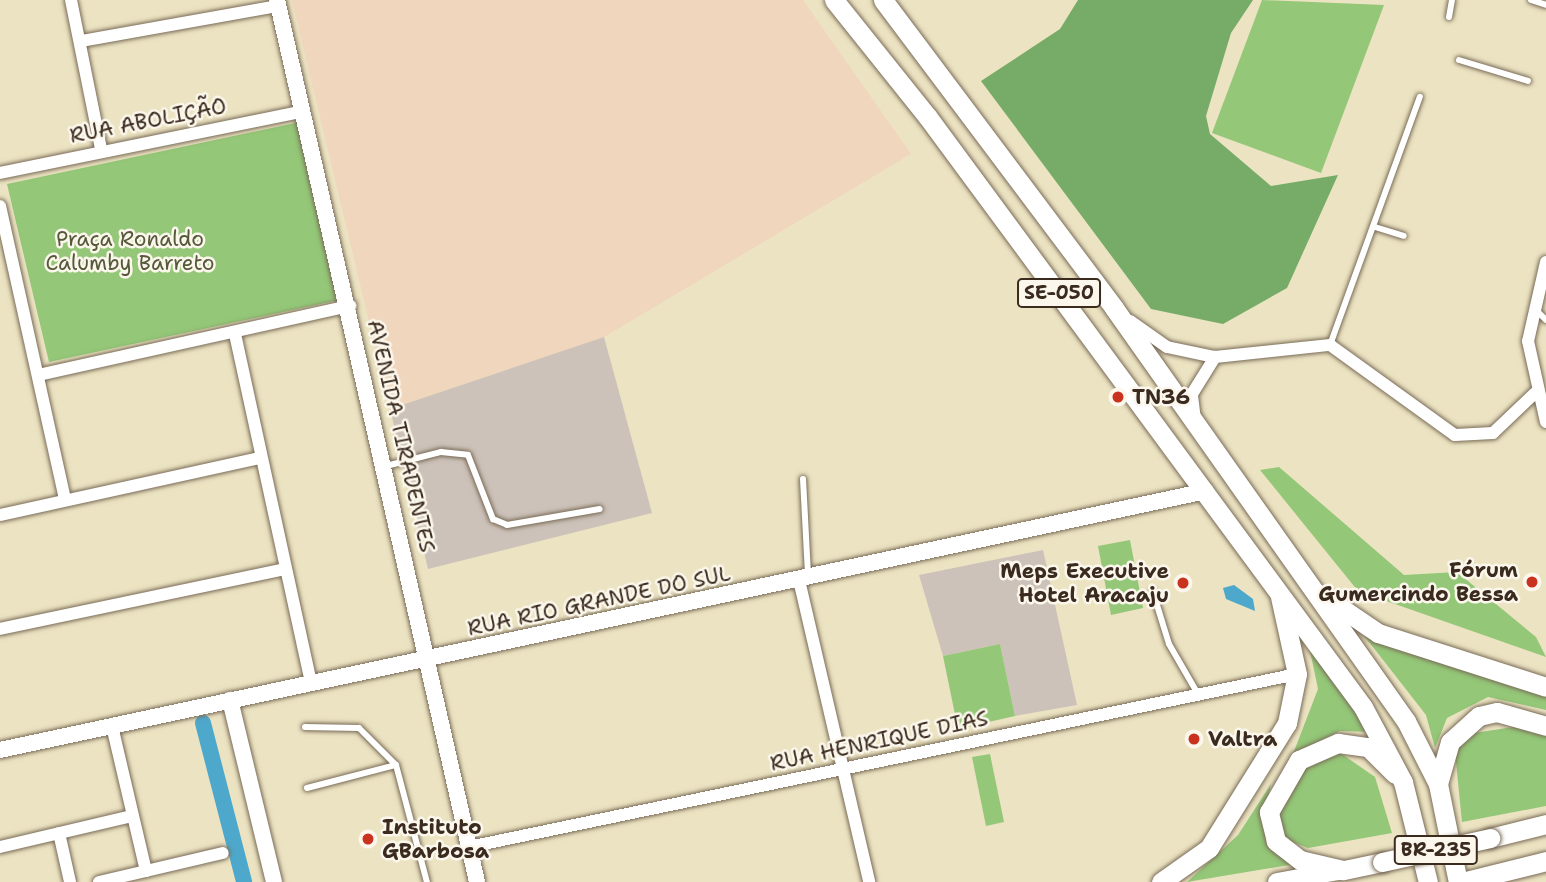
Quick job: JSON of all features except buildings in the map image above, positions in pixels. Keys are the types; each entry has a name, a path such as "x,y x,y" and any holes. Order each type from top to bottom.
{"main road":[{"name":"SE-050","path":"834,0 1206,491 1384,739 1403,782 1428,882"},
{"name":"SE-050","path":"888,4 1114,308 1406,721 1438,784 1460,882"},
{"path":"1313,587 1378,633 1546,687"},
{"path":"1161,882 1196,860 1220,833 1287,723 1297,674 1278,590"},
{"path":"1438,784 1450,742 1479,716 1497,712 1546,726"},
{"path":"1343,870 1300,860 1276,841 1269,811 1285,776 1319,749 1355,743 1403,782"},
{"name":"BR-235","path":"1277,882 1382,862 1546,824"},
{"name":"BR-235","path":"1460,882 1540,865"}],"street":[{"path":"71,0 101,149"},
{"path":"81,41 278,3"},
{"name":"AVENIDA TIRADENTES","path":"278,3 430,659 477,882"},
{"name":"RUA ABOLIÇÃO","path":"0,173 101,149 304,111"},
{"path":"0,205 65,499"},
{"path":"1546,262 1532,307 1528,341 1535,393 1546,422"},
{"path":"38,375 234,334 350,306"},
{"path":"1114,308 1167,347 1215,357 1330,345 1455,435 1493,433 1535,393"},
{"path":"234,334 259,458 312,682"},
{"path":"1195,424 1192,394 1215,357"},
{"path":"0,515 259,458"},
{"name":"RUA RIO GRANDE DO SUL","path":"0,750 1206,491"},
{"path":"0,629 285,569"},
{"path":"804,579 841,768 869,882"},
{"name":"RUA HENRIQUE DIAS","path":"469,847 1297,674"},
{"path":"230,700 274,882"},
{"path":"112,726 146,872"},
{"path":"0,847 132,816"},
{"path":"59,833 70,882"},
{"path":"99,882 223,853"}],"lane":[{"path":"1449,17 1452,0"},
{"path":"1531,0 1546,5"},
{"path":"1459,60 1528,81"},
{"path":"1330,345 1376,227 1420,97"},
{"path":"1376,227 1404,236"},
{"path":"1532,307 1546,320"},
{"path":"386,466 441,452 468,455 493,519 507,525 600,509"},
{"path":"803,479 804,579"},
{"path":"1153,592 1169,644 1198,694"},
{"path":"305,727 359,728 396,765 427,882"},
{"path":"307,788 396,765"}],"shaded area":[{"path":"292,0 803,0 911,154 604,337 390,409"},
{"path":"604,337 652,513 428,569 390,409"},
{"path":"1043,550 1077,705 1015,716 1000,644 943,656 919,575"}],"green space":[{"path":"1078,0 1253,0 1231,33 1206,116 1210,134 1271,186 1338,175 1287,288 1223,324 1151,309 981,81 1060,29"},
{"path":"1262,0 1384,5 1321,173 1212,133"},
{"name":"Praça Ronaldo Calumby Barreto","path":"300,122 339,300 49,362 7,184"},
{"path":"1279,467 1404,575 1457,572 1536,637 1546,657 1358,591 1260,470"},
{"path":"1130,540 1143,608 1111,615 1098,546"},
{"path":"1362,633 1546,696 1546,710 1488,697 1447,718 1435,748 1426,715"},
{"path":"1308,641 1375,732 1340,731 1293,754 1318,689"},
{"path":"1000,644 1015,716 958,729 943,656"},
{"path":"1526,725 1546,733 1546,806 1462,822 1455,752 1468,734"},
{"path":"1339,752 1375,777 1392,833 1308,848 1290,841 1280,830 1275,797 1306,760"},
{"path":"990,754 1004,822 986,826 972,757"},
{"path":"1271,784 1265,810 1301,863 1187,882 1238,835"}],"water":[{"path":"1234,585 1253,599 1255,611 1226,599 1223,588"}],"waterway":[{"path":"203,723 244,882"}],"place":[{"name":"TN36","path":"1118,397"},
{"name":"Fórum Gumercindo Bessa","path":"1532,582"},
{"name":"Meps Executive Hotel Aracaju","path":"1183,583"},
{"name":"Valtra","path":"1194,739"},
{"name":"Instituto GBarbosa","path":"368,839"}]}
